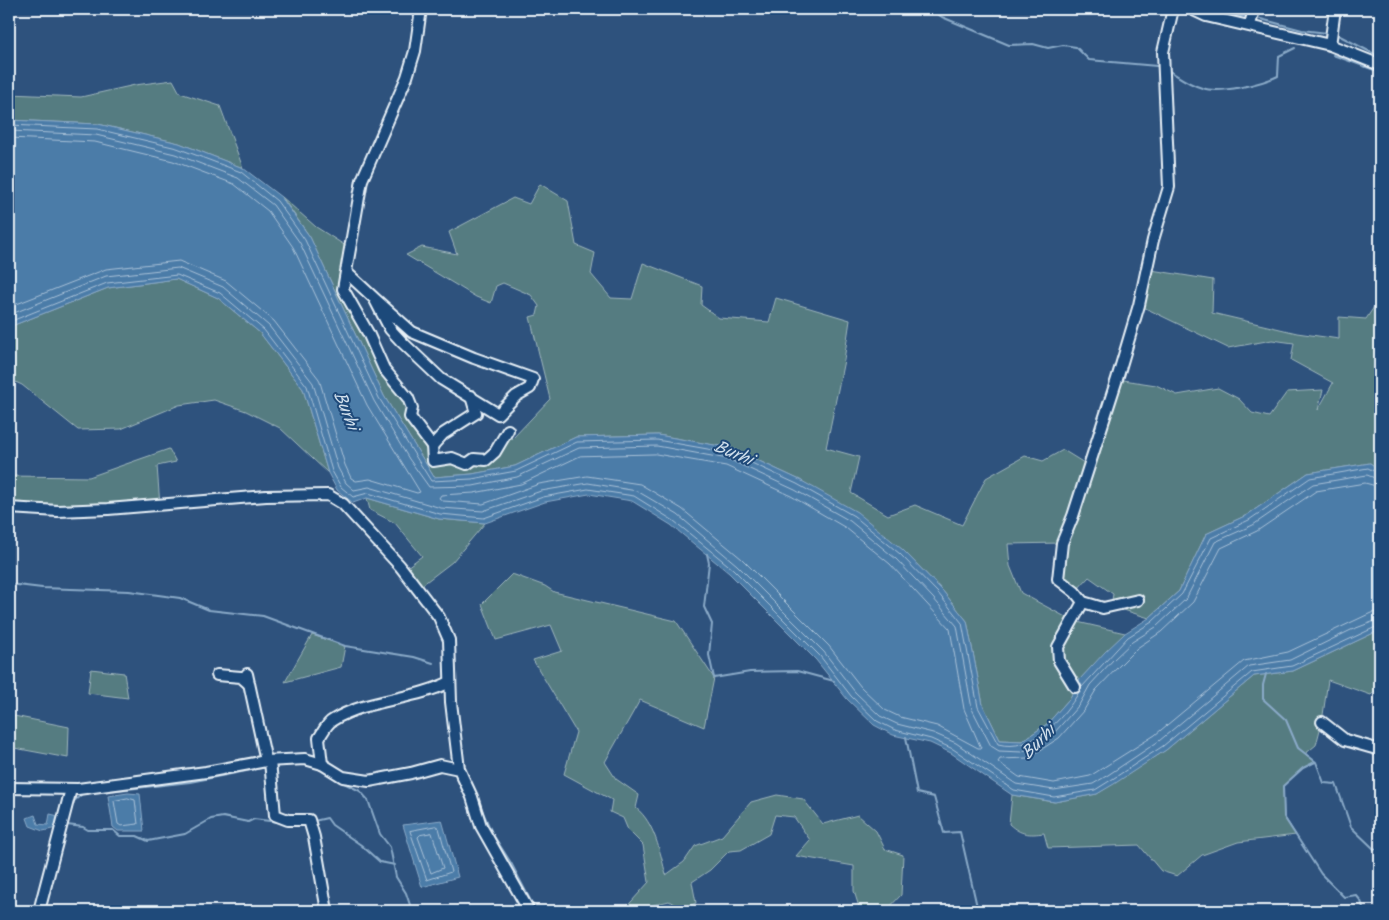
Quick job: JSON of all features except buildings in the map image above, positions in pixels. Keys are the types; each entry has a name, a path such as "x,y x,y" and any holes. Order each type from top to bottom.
{"street":[{"path":"421,9 415,51 407,77 362,180 343,289 368,333 384,369 408,398 412,408 410,417 432,446 433,461 452,458 467,464 474,459 486,460 495,452 508,430"},
{"path":"1138,600 1103,608 1083,602 1075,592 1058,579 1062,542 1073,516 1117,379 1139,305 1153,240 1169,187 1163,52 1173,9"},
{"path":"1191,9 1206,16 1330,45 1380,65"},
{"path":"1250,25 1254,9"},
{"path":"1330,45 1335,9"},
{"path":"347,273 412,332 474,358 533,379 530,388 516,396 498,414 441,379 390,329 374,298"},
{"path":"432,446 443,434 476,413 471,396"},
{"path":"9,508 58,511 108,509 266,496 297,498 328,496 343,504 358,517 434,609 449,640 450,682 459,769 472,797 482,826 529,911"},
{"path":"1075,687 1059,661 1058,647 1083,602"},
{"path":"217,674 248,679 268,761 275,815 288,820 309,820 314,837 327,911"},
{"path":"322,764 319,738 332,720 360,709 434,690 450,682"},
{"path":"1322,722 1345,740 1380,750"},
{"path":"9,788 71,789 206,772 268,761 305,759 322,764 343,777 369,781 440,765 459,769"},
{"path":"39,911 71,789"}],"green space":[{"path":"173,80 180,93 220,106 243,168 179,143 98,124 9,120 9,94 81,97 135,85"},
{"path":"540,184 568,201 576,245 595,253 591,274 611,298 632,299 643,263 702,286 701,305 719,318 769,322 776,298 850,320 826,448 859,457 851,493 888,515 915,505 962,525 986,478 1025,456 1043,461 1063,450 1089,466 1117,379 1156,385 1177,395 1218,388 1239,399 1252,413 1269,417 1287,392 1323,390 1318,410 1333,383 1291,360 1294,343 1272,340 1228,348 1139,305 1145,269 1213,280 1212,313 1297,333 1339,339 1339,317 1366,319 1380,298 1380,470 1370,463 1308,473 1247,515 1206,534 1179,591 1149,618 1111,606 1113,594 1089,577 1075,592 1058,579 1061,543 1008,544 1010,566 1021,593 1073,621 1125,633 1080,679 1070,698 1047,724 1022,741 1000,740 983,705 967,621 942,590 903,550 800,480 731,448 658,435 576,437 515,466 472,474 434,477 384,396 310,237 282,197 316,227 349,248 343,289 412,408 433,461 484,460 506,435 512,439 550,399 530,317 537,315 539,306 531,295 503,283 496,286 491,303 476,297 406,255 422,247 457,254 449,232 513,198 529,204"},
{"path":"176,279 218,298 260,333 303,389 328,473 280,428 246,411 214,400 179,405 121,429 78,430 22,385 9,379 9,327 108,288"},
{"path":"169,449 176,462 157,466 160,506 9,508 9,476 89,477"},
{"path":"367,498 439,519 485,523 452,562 418,588 403,570 422,556 395,523 370,510"},
{"path":"512,574 545,586 554,592 676,621 714,678 704,727 640,700 605,762 616,779 639,795 636,808 652,830 666,875 684,862 695,846 722,836 751,802 777,795 803,799 823,824 858,815 876,831 885,849 903,855 901,895 886,911 872,911 859,907 854,891 854,866 796,856 810,840 794,817 775,815 769,834 741,850 729,851 710,870 692,882 696,903 682,909 669,901 653,905 652,911 623,911 649,882 643,845 628,830 623,818 610,812 612,800 564,774 576,732 533,660 562,651 551,625 496,640 482,604"},
{"path":"1380,630 1380,686 1371,695 1328,680 1322,722 1316,745 1305,754 1316,762 1303,768 1283,786 1284,816 1296,835 1238,842 1202,855 1177,876 1161,871 1139,845 1048,848 1044,833 1025,833 1009,824 1012,795 1054,802 1097,794 1166,750 1254,676 1293,671"},
{"path":"312,635 345,646 341,667 285,682"},
{"path":"91,669 124,673 128,698 88,693"},
{"path":"9,715 69,727 68,758 9,747"}],"water":[{"name":"Burhi","path":"9,120 98,124 179,143 243,168 281,197 310,237 384,396 434,477 472,474 515,466 576,437 658,435 731,448 800,480 857,512 903,550 942,590 967,621 983,705 1000,740 1022,741 1047,724 1070,698 1080,679 1105,652 1125,633 1149,618 1179,591 1206,534 1247,515 1308,473 1370,463 1380,470 1380,630 1293,671 1254,676 1166,750 1097,794 1055,802 1012,795 951,753 930,743 893,735 874,725 847,699 816,660 729,573 671,525 632,501 589,494 545,502 485,523 439,519 367,498 353,503 337,490 328,473 303,389 260,333 218,298 176,279 108,288 9,327"},
{"path":"128,793 140,794 144,831 118,831 113,827 108,796"},
{"path":"50,814 59,816 57,828 43,831 30,826 27,818 35,815 38,824 48,825"},
{"path":"442,820 458,877 422,887 403,825"}],"waterway":[{"path":"930,9 942,17 1009,45 1033,44 1048,48 1063,45 1076,47 1089,60 1157,66"},
{"path":"1203,9 1211,12 1248,17"},
{"path":"1257,18 1302,30 1327,33"},
{"path":"1338,35 1380,57"},
{"path":"1168,70 1198,87 1210,90 1230,89 1262,82 1278,76 1279,56 1295,48"},
{"path":"1333,55 1380,72"},
{"path":"707,554 709,563 704,607 712,624 709,655 714,678 750,672 797,671 834,681"},
{"path":"9,584 42,588 129,591 180,598 209,610 263,616 345,646 414,657 433,663"},
{"path":"455,663 455,675"},
{"path":"1266,674 1263,685 1263,699 1286,720 1298,748 1316,762 1324,783 1336,784 1351,827 1374,849 1380,849"},
{"path":"906,737 917,793 934,797 944,833 960,832 978,911"},
{"path":"1315,762 1303,768 1283,786 1284,817 1321,874 1344,897 1356,895 1361,901 1364,911"},
{"path":"73,802 82,794 190,782 267,767"},
{"path":"340,781 360,791 368,800 380,834 390,847 396,877 406,893 412,911"},
{"path":"478,801 492,833 511,863 536,911"},
{"path":"67,825 83,827 88,830 113,830 120,836 137,836 148,841 185,834 211,819 223,817 248,822 254,819 285,823"},
{"path":"314,821 327,818 332,825 361,845 380,862 395,865"},
{"path":"988,911 1072,905 1073,911"}]}
